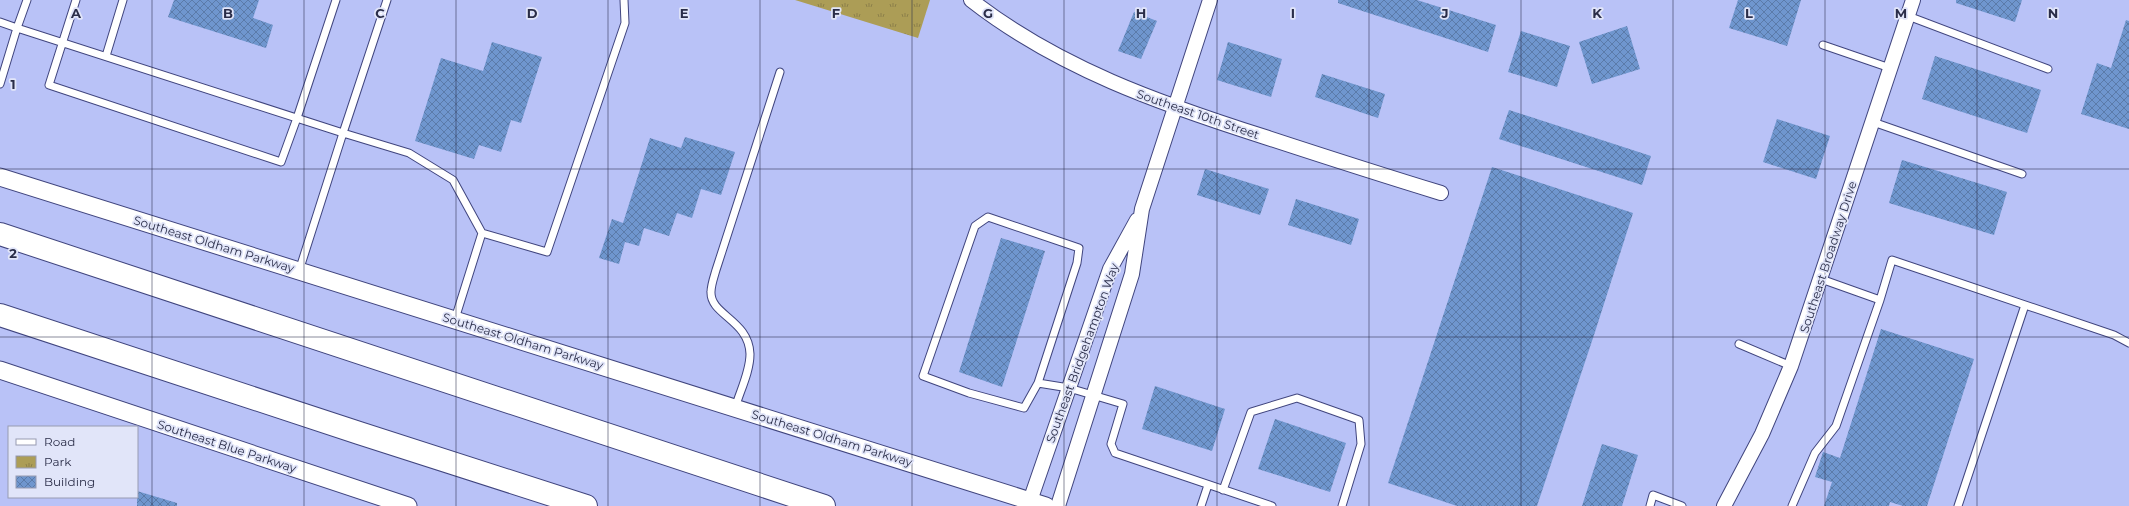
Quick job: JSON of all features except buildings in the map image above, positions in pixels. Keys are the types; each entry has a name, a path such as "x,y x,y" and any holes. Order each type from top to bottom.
{"highway":[{"path":"0,234 824,506"},
{"path":"0,315 359,434 586,506"}],"street":[{"name":"Southeast 10th Street","path":"970,0 1020,34 1052,53 1121,87 1175,108 1440,193"},
{"name":"Southeast Bridgehampton Way","path":"1058,506 1132,274 1142,209 1210,0"},
{"name":"Southeast Broadway Drive","path":"1724,506 1762,434 1791,366 1913,0"},
{"name":"Southeast Oldham Parkway","path":"0,177 1038,504"},
{"name":"Southeast Bridgehampton Way","path":"1038,504 1069,388 1110,269 1142,209"},
{"name":"Southeast Blue Parkway","path":"0,370 408,506"}],"lane":[{"path":"0,84 27,0"},
{"path":"76,0 49,85 281,162 336,0"},
{"path":"106,56 123,0"},
{"path":"299,271 387,0"},
{"path":"0,22 409,153 453,180 482,233 547,252 625,24 624,0"},
{"path":"1908,16 2048,69"},
{"path":"1823,45 1890,68"},
{"path":"734,408 750,364 748,339 739,326 715,305 711,292 716,270 780,72"},
{"path":"1873,122 2022,174"},
{"path":"988,217 1079,248 1077,263 1038,383 1024,408 969,393 923,376 975,226 988,217"},
{"path":"454,320 482,233"},
{"path":"1792,506 1815,453 1836,426 1880,300 1892,260 2114,334 2129,343"},
{"path":"1820,278 1880,300"},
{"path":"1958,506 2025,304"},
{"path":"1739,344 1791,366"},
{"path":"1038,383 1069,388 1123,404 1110,444 1115,454 1272,506"},
{"path":"1223,490 1251,412 1297,398 1359,420 1361,444 1342,506"},
{"path":"1201,506 1208,485"},
{"path":"1650,506 1653,495 1682,506"}],"green space":[{"path":"795,0 930,0 918,38"}]}
